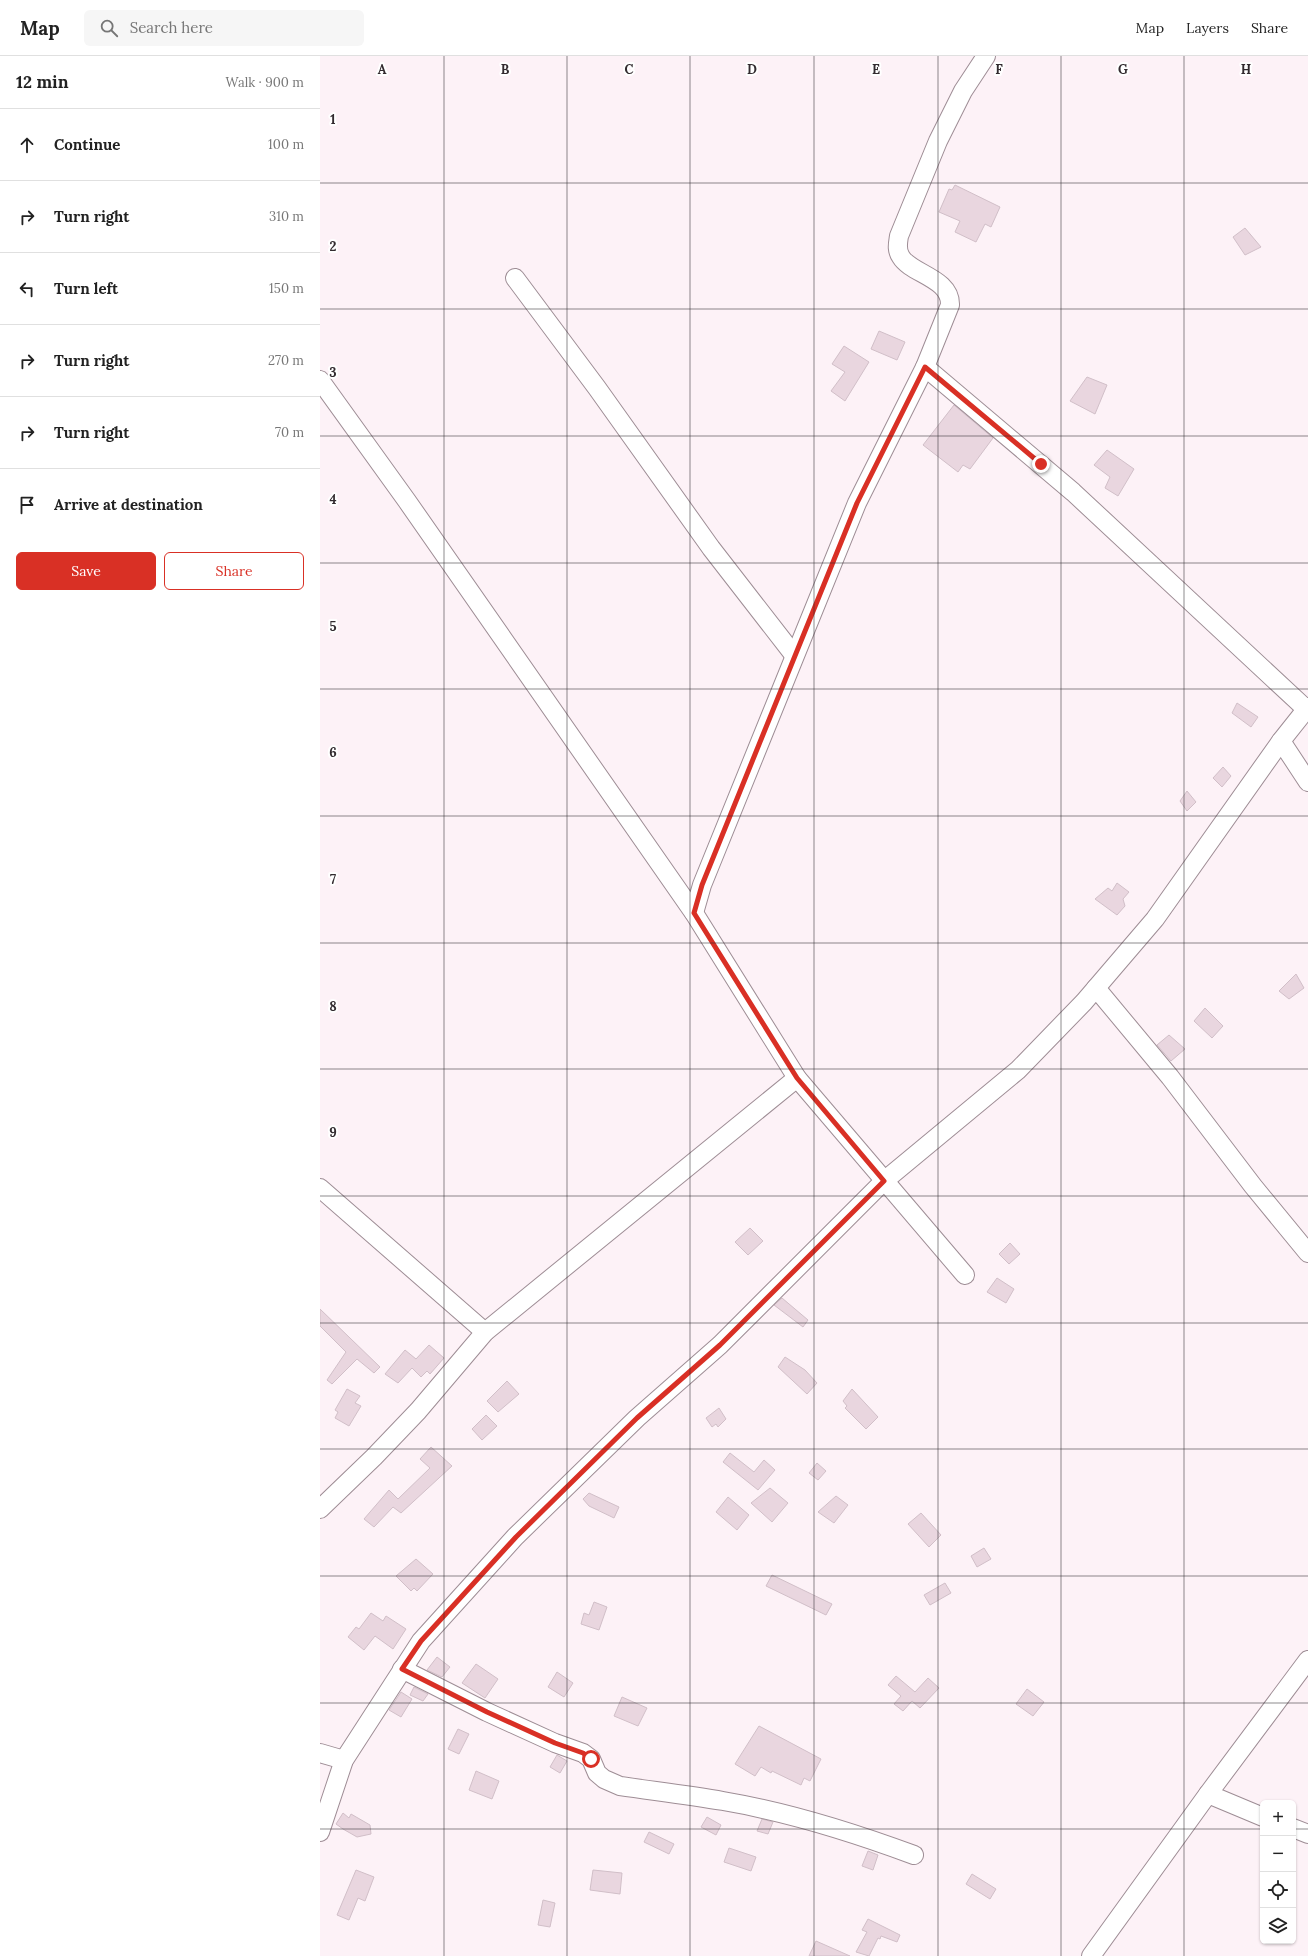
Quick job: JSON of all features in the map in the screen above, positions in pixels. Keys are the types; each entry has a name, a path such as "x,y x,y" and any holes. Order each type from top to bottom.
{"street":[{"path":"694,913 702,885 794,655 857,503 925,367 950,305 950,298 946,291 937,282 902,259 897,246 938,141 964,91 986,56"},
{"path":"515,278 597,388 710,548 794,655"},
{"path":"320,1832 344,1760 421,1641 516,1537 637,1418 720,1345 884,1181 1018,1070 1096,988 1155,919 1281,741 1307,708 1067,487 925,367"},
{"path":"320,380 412,508 694,913 797,1078 965,1275"},
{"path":"1281,741 1308,782"},
{"path":"1096,988 1170,1077 1253,1186 1308,1253"},
{"path":"320,1508 374,1457 418,1411 485,1332 797,1078"},
{"path":"320,1188 485,1332"},
{"path":"1091,1956 1208,1794 1308,1660"},
{"path":"402,1669 487,1712 555,1743 583,1753 591,1759 597,1773 604,1779 620,1786 724,1801 782,1814 870,1839 914,1856"},
{"path":"320,1752 344,1760"},
{"path":"1208,1794 1260,1816"},
{"path":"1296,1829 1308,1834"}],"building":[{"path":"955,185 1000,207 991,227 985,224 976,242 955,232 960,221 939,212 949,189 952,190"},
{"path":"1245,228 1261,247 1245,255 1233,237"},
{"path":"879,331 905,342 897,360 871,349"},
{"path":"844,346 869,362 845,401 831,391 845,372 832,364"},
{"path":"1087,377 1107,385 1095,414 1070,401"},
{"path":"954,405 993,438 970,469 963,465 958,472 923,445"},
{"path":"1107,450 1134,469 1118,496 1105,488 1110,477 1094,465"},
{"path":"1237,703 1258,717 1251,727 1232,713"},
{"path":"1223,767 1231,776 1222,787 1213,778"},
{"path":"1187,791 1196,802 1187,811 1180,801"},
{"path":"1117,883 1129,892 1123,899 1125,906 1117,915 1095,899 1108,888 1112,891"},
{"path":"1296,974 1304,988 1289,999 1279,991"},
{"path":"1205,1008 1223,1026 1212,1038 1194,1021"},
{"path":"1169,1035 1185,1049 1171,1061 1157,1045"},
{"path":"750,1228 763,1241 748,1255 735,1242"},
{"path":"1010,1243 1020,1254 1009,1264 999,1254"},
{"path":"997,1278 1014,1289 1006,1303 987,1292"},
{"path":"782,1298 808,1320 803,1327 774,1305"},
{"path":"320,1309 380,1367 374,1373 357,1359 332,1384 327,1380 346,1352 320,1326"},
{"path":"429,1345 444,1358 430,1374 427,1371 421,1377 412,1368 398,1383 385,1374 405,1350 416,1359"},
{"path":"785,1357 805,1370 817,1383 807,1394 778,1367"},
{"path":"507,1381 519,1394 498,1412 487,1401"},
{"path":"347,1389 360,1396 355,1403 361,1406 349,1426 335,1418 338,1412 335,1410"},
{"path":"852,1389 878,1417 866,1429 845,1408 847,1406 843,1401"},
{"path":"719,1408 726,1419 718,1427 716,1424 712,1427 706,1418"},
{"path":"486,1415 497,1426 482,1440 472,1429"},
{"path":"431,1447 452,1466 401,1513 393,1507 374,1527 364,1519 389,1490 398,1499 430,1468 420,1459"},
{"path":"730,1453 754,1472 764,1460 775,1470 758,1490 723,1462"},
{"path":"817,1463 826,1471 818,1480 809,1473"},
{"path":"770,1488 788,1503 772,1522 751,1503"},
{"path":"589,1493 619,1507 614,1518 589,1506 583,1499"},
{"path":"836,1496 848,1505 834,1523 818,1512"},
{"path":"728,1497 749,1515 737,1530 716,1512"},
{"path":"921,1513 941,1535 929,1547 908,1524"},
{"path":"984,1548 991,1559 977,1567 971,1556"},
{"path":"416,1559 433,1574 417,1591 414,1588 411,1591 396,1576"},
{"path":"772,1575 832,1604 826,1615 766,1586"},
{"path":"945,1583 951,1593 930,1605 924,1595"},
{"path":"594,1602 607,1607 599,1630 581,1624 584,1613 589,1615"},
{"path":"371,1613 383,1621 386,1616 406,1629 393,1649 375,1636 364,1650 348,1637 356,1627 359,1629"},
{"path":"437,1657 450,1667 442,1677 427,1670"},
{"path":"476,1664 498,1679 485,1698 462,1683"},
{"path":"557,1672 573,1683 564,1697 548,1687"},
{"path":"896,1676 915,1692 928,1678 939,1688 920,1708 912,1701 903,1711 894,1704 901,1696 888,1685"},
{"path":"414,1687 428,1694 423,1701 410,1695"},
{"path":"1027,1689 1044,1702 1033,1716 1016,1704"},
{"path":"401,1692 412,1699 401,1717 389,1710"},
{"path":"622,1697 647,1708 638,1726 614,1716"},
{"path":"759,1726 821,1759 810,1781 804,1778 801,1785 772,1771 771,1773 761,1767 755,1776 735,1764"},
{"path":"458,1729 469,1734 459,1754 448,1749"},
{"path":"557,1755 567,1761 560,1773 550,1767"},
{"path":"476,1771 499,1781 492,1799 469,1790"},
{"path":"343,1813 349,1818 351,1814 370,1825 371,1834 357,1837 336,1824"},
{"path":"707,1817 721,1825 716,1835 701,1827"},
{"path":"762,1819 773,1822 768,1834 757,1831"},
{"path":"649,1832 674,1844 669,1854 644,1842"},
{"path":"729,1848 756,1857 751,1871 724,1862"},
{"path":"868,1851 878,1855 873,1870 862,1866"},
{"path":"356,1870 374,1877 365,1901 358,1898 349,1920 337,1915"},
{"path":"593,1870 622,1873 620,1894 590,1890"},
{"path":"972,1874 996,1889 990,1899 966,1884"},
{"path":"543,1900 555,1903 550,1927 538,1925"},
{"path":"868,1919 900,1935 897,1942 881,1936 880,1939 878,1938 869,1956 856,1952 867,1932 862,1930"},
{"path":"816,1941 850,1956 809,1956"}],"route":[{"path":"591,1759 583,1753 555,1743 487,1712 402,1669 421,1641 516,1537 637,1418 720,1345 884,1181 797,1078 694,913 702,885 857,503 925,367 1041,464"}]}
